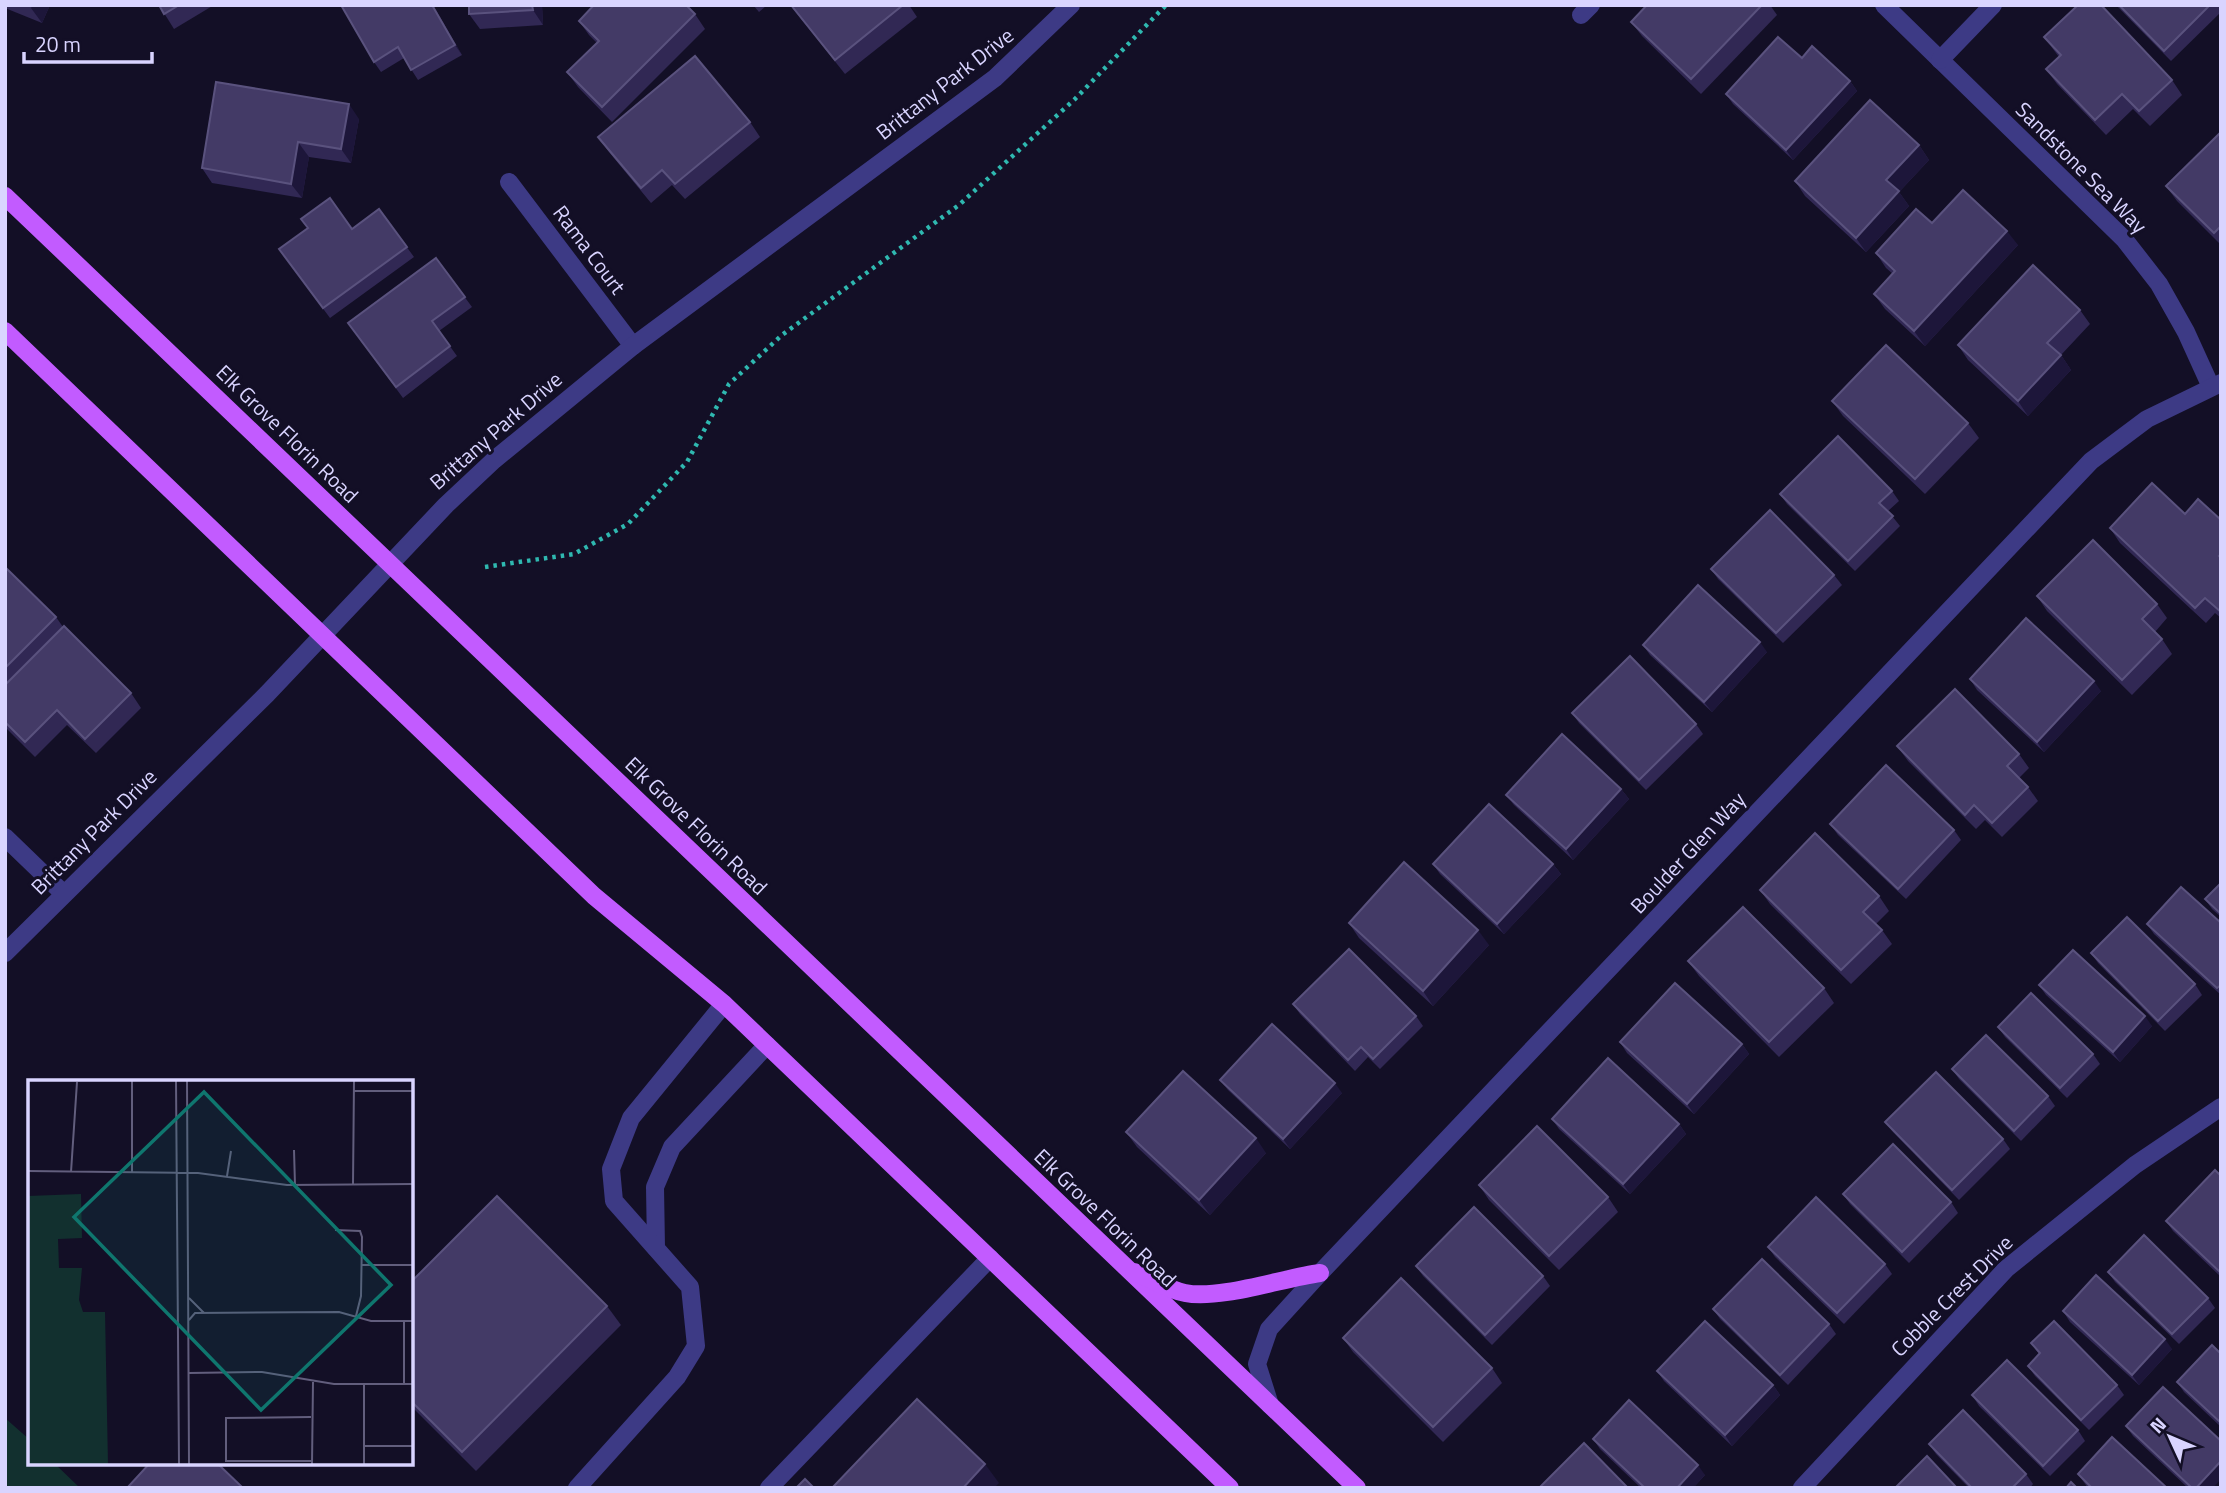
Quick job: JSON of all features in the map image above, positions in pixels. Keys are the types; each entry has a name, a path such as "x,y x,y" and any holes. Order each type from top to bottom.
{"main road":[{"name":"Elk Grove Florin Road","path":"5,196 1357,1488"},
{"path":"5,331 594,896 724,1004 1230,1488"},
{"path":"1122,1266 1185,1293 1226,1292 1320,1273"}],"street":[{"name":"Brittany Park Drive","path":"5,953 323,637 446,505 494,460 633,346 995,78 1071,5"},
{"name":"Sandstone Sea Way","path":"1884,5 2124,240 2159,284 2216,385"},
{"path":"1940,60 1993,5"},
{"name":"Rama Court","path":"509,182 633,346"},
{"name":"Boulder Glen Way","path":"1270,1405 1257,1364 1269,1329 1320,1273 2091,461 2147,419 2216,385"},
{"path":"5,837 64,894"},
{"path":"577,1488 677,1377 696,1346 690,1287 614,1201 611,1169 631,1118 724,1004"},
{"path":"656,1248 655,1187 672,1147 767,1045"},
{"name":"Cobble Crest Drive","path":"1802,1488 2006,1269 2135,1165 2221,1107"},
{"path":"769,1488 990,1258"}],"path":[{"path":"485,567 574,554 628,524 687,462 729,384 782,335 959,205 1074,99 1166,5"}],"green space":[{"path":"5,1418 28,1438 28,1465 56,1465 80,1488 5,1488"}],"building":[{"path":"159,5 179,5 164,14"},
{"path":"341,5 432,5 455,45 411,70 398,47 374,62"},
{"path":"469,5 532,5 533,10 469,14"},
{"path":"594,5 686,5 695,14 602,107 567,72 599,41 579,21"},
{"path":"791,5 903,5 835,60"},
{"path":"1647,5 1762,5 1691,79 1631,22"},
{"path":"2078,5 2101,5 2172,80 2139,111 2122,94 2095,120 2046,69 2061,55 2044,37"},
{"path":"2119,5 2210,5 2164,51"},
{"path":"1778,37 1802,58 1812,46 1850,81 1786,150 1726,94"},
{"path":"695,56 750,122 675,184 662,170 641,188 598,137"},
{"path":"216,82 349,104 341,149 298,142 291,184 202,168"},
{"path":"1870,100 1919,145 1886,180 1899,191 1856,238 1795,181"},
{"path":"2221,132 2221,226 2214,233 2166,186"},
{"path":"1963,190 2007,231 1914,331 1874,294 1895,271 1876,253 1916,209 1932,223"},
{"path":"330,198 352,229 379,209 407,247 323,308 279,249 308,228 301,219"},
{"path":"436,258 465,297 432,321 450,346 396,387 348,323"},
{"path":"2033,265 2080,310 2047,343 2061,355 2018,401 1958,345"},
{"path":"1886,345 1968,423 1915,479 1832,401"},
{"path":"1838,436 1892,491 1879,503 1893,516 1848,561 1780,494"},
{"path":"2152,483 2185,514 2198,499 2221,520 2221,612 2205,598 2195,608 2110,528"},
{"path":"1770,510 1834,575 1776,633 1711,569"},
{"path":"2093,540 2157,604 2142,619 2162,639 2122,680 2037,596"},
{"path":"5,567 56,617 5,668"},
{"path":"1698,585 1760,642 1704,702 1643,645"},
{"path":"2026,618 2094,681 2037,742 1970,679"},
{"path":"64,626 131,693 85,739 57,710 25,742 5,722 5,685"},
{"path":"1630,656 1696,724 1639,780 1572,713"},
{"path":"1955,689 2019,754 2007,766 2028,787 1992,823 1974,805 1965,815 1897,746"},
{"path":"1562,734 1621,789 1566,849 1506,795"},
{"path":"1886,765 1954,830 1898,889 1830,824"},
{"path":"1489,804 1553,864 1497,924 1433,864"},
{"path":"1815,833 1879,896 1863,912 1882,930 1841,970 1760,890"},
{"path":"1404,862 1478,930 1423,991 1349,923"},
{"path":"2221,883 2221,914 2205,899"},
{"path":"2181,887 2221,923 2221,985 2217,988 2147,924"},
{"path":"1743,907 1824,988 1769,1042 1688,961"},
{"path":"2127,917 2195,984 2158,1021 2091,953"},
{"path":"1349,949 1416,1016 1373,1059 1361,1047 1348,1060 1293,1004"},
{"path":"2073,950 2145,1016 2113,1052 2039,985"},
{"path":"1675,983 1742,1044 1687,1104 1620,1042"},
{"path":"2031,993 2093,1054 2060,1088 1998,1027"},
{"path":"1272,1024 1335,1083 1283,1139 1220,1080"},
{"path":"1986,1035 2048,1096 2014,1131 1952,1069"},
{"path":"1608,1058 1679,1124 1623,1184 1552,1119"},
{"path":"1183,1071 1256,1138 1199,1200 1126,1132"},
{"path":"1936,1072 2003,1139 1952,1190 1885,1122"},
{"path":"1537,1126 1608,1197 1549,1256 1479,1185"},
{"path":"1893,1144 1951,1202 1902,1252 1843,1194"},
{"path":"2215,1170 2221,1176 2221,1273 2166,1221"},
{"path":"497,1196 607,1306 462,1452 413,1403 413,1280"},
{"path":"1816,1197 1885,1264 1837,1313 1768,1247"},
{"path":"1474,1207 1543,1276 1485,1335 1416,1266"},
{"path":"2144,1235 2208,1298 2172,1334 2108,1272"},
{"path":"1762,1259 1829,1324 1780,1375 1713,1309"},
{"path":"2096,1275 2165,1339 2132,1375 2063,1311"},
{"path":"1401,1278 1492,1368 1433,1427 1343,1338"},
{"path":"1705,1321 1773,1385 1725,1435 1657,1371"},
{"path":"2054,1321 2117,1385 2081,1420 2028,1366 2040,1353 2031,1343"},
{"path":"2212,1345 2221,1354 2221,1423 2177,1382"},
{"path":"2007,1360 2078,1430 2043,1466 1972,1395"},
{"path":"2163,1387 2221,1441 2221,1461 2196,1488 2192,1488 2126,1426"},
{"path":"917,1399 985,1464 963,1488 832,1488"},
{"path":"1629,1400 1698,1465 1677,1488 1645,1488 1593,1439"},
{"path":"1963,1410 2026,1474 2012,1488 1972,1488 1929,1444"},
{"path":"2112,1437 2167,1488 2092,1488 2078,1474"},
{"path":"1584,1443 1628,1488 1539,1488"},
{"path":"1927,1456 1957,1488 1895,1488"},
{"path":"148,1465 219,1465 243,1488 127,1488"},
{"path":"805,1479 814,1488 796,1488"},
{"path":"2071,1482 2077,1488 2066,1488"}]}
